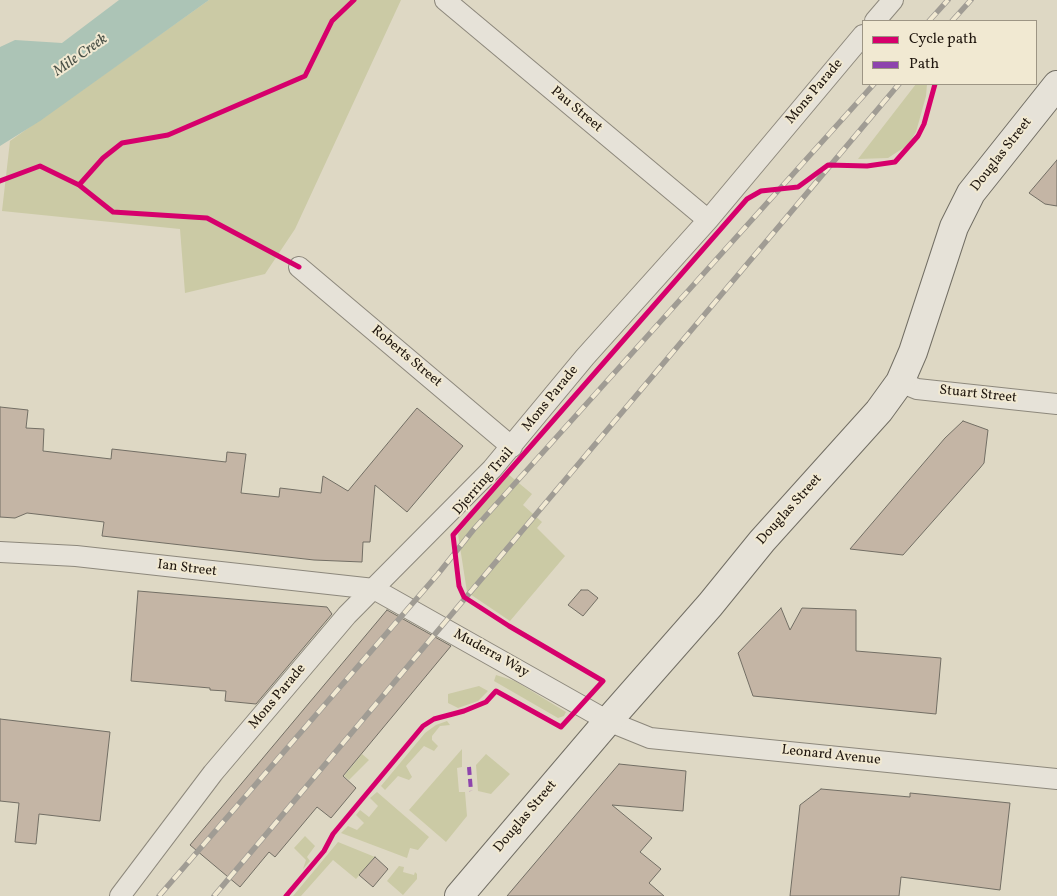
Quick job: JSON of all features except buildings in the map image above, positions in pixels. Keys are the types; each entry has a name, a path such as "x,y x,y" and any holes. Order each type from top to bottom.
{"main road":[{"name":"Douglas Street","path":"459,896 710,605 762,540 872,419 900,382 913,352 954,227 967,200 1057,86"}],"street":[{"name":"Pau Street","path":"445,0 708,220"},
{"path":"876,20 893,0"},
{"name":"Mons Parade","path":"120,896 228,755 347,615 512,447 585,357 708,220 862,36"},
{"name":"Roberts Street","path":"299,267 512,447"},
{"name":"Stuart Street","path":"900,382 917,389 1057,404"},
{"name":"Ian Street","path":"0,552 76,556 374,589"},
{"name":"Muderra Way","path":"374,589 608,721"},
{"name":"Leonard Avenue","path":"608,721 650,738 1057,779"}],"green space":[{"path":"209,0 401,0 295,229 265,274 185,293 180,229 2,211 10,141"},
{"path":"915,85 927,85 926,96 916,132 908,145 888,158 858,159"},
{"path":"508,474 532,494 523,505 542,522 537,528 565,556 510,621 467,592 458,534"},
{"path":"496,675 515,681 566,712 564,716 558,718 494,681"},
{"path":"479,686 488,691 478,701 458,708 448,703 448,694"},
{"path":"447,721 450,725 440,726 432,736 432,740 438,746 434,751 424,746 406,766 412,777 409,780 398,776 385,790 381,786 425,733 436,725"},
{"path":"462,749 462,767 457,768 459,792 465,792 467,816 446,842 409,810"},
{"path":"362,754 369,760 349,780 344,776"},
{"path":"486,754 510,774 491,794 478,791 476,765"},
{"path":"377,792 429,837 418,850 410,848 407,858 341,833 348,826 357,830 364,823 356,815 360,810 369,817 378,806 370,798"},
{"path":"305,836 315,846 307,857 310,861 303,869 306,860 294,848"},
{"path":"338,842 375,857 356,879 333,860 301,896 293,896"},
{"path":"399,866 404,867 403,872 414,875 415,872 417,874 417,879 403,895 387,881"}],"water":[{"name":"Mile Creek","path":"119,0 209,0 40,121 0,146 0,47 15,40 62,43"}],"railway":[{"path":"930,20 948,0"},
{"path":"953,20 971,0"},
{"path":"159,896 438,574 474,529 873,85"},
{"path":"214,896 898,85"}],"marked path":[{"path":"469,767 471,791"}],"cycle path":[{"path":"79,185 103,158 122,143 168,135 305,76 332,21 354,0"},
{"name":"Djerring Trail","path":"286,896 324,851 333,834 423,726 434,719 464,711 486,702 496,691 561,727 603,681 509,626 464,597 459,586 453,535 747,199 761,191 798,187 828,165 867,166 895,162 918,136 924,124 935,85"},
{"path":"0,181 40,166 79,185 113,212 207,218 299,267"}]}
